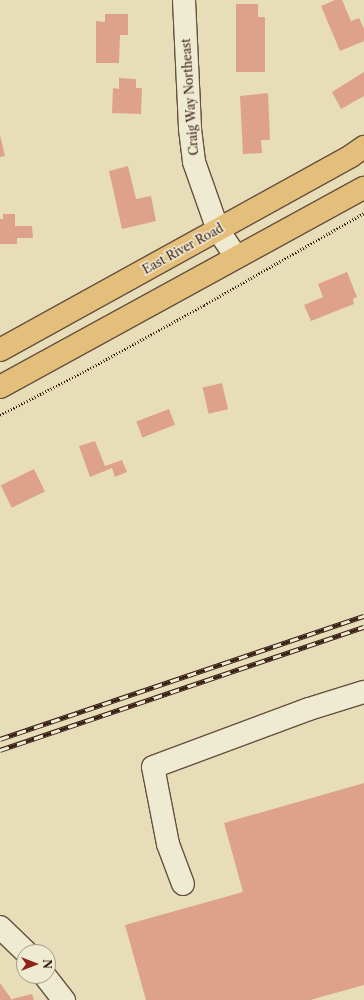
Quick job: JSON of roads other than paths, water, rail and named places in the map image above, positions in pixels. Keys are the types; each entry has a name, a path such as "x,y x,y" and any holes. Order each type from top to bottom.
{"main road":[{"name":"East River Road","path":"0,350 218,230 364,147"},
{"path":"0,387 364,188"}],"street":[{"name":"Craig Way Northeast","path":"184,0 190,129 194,162 218,230 236,257"},
{"path":"183,884 168,844 153,767 309,709 364,692"},
{"path":"0,927 18,944"},
{"path":"51,984 64,1000"}],"railway":[{"path":"0,739 364,616"},
{"path":"0,750 364,627"}]}
